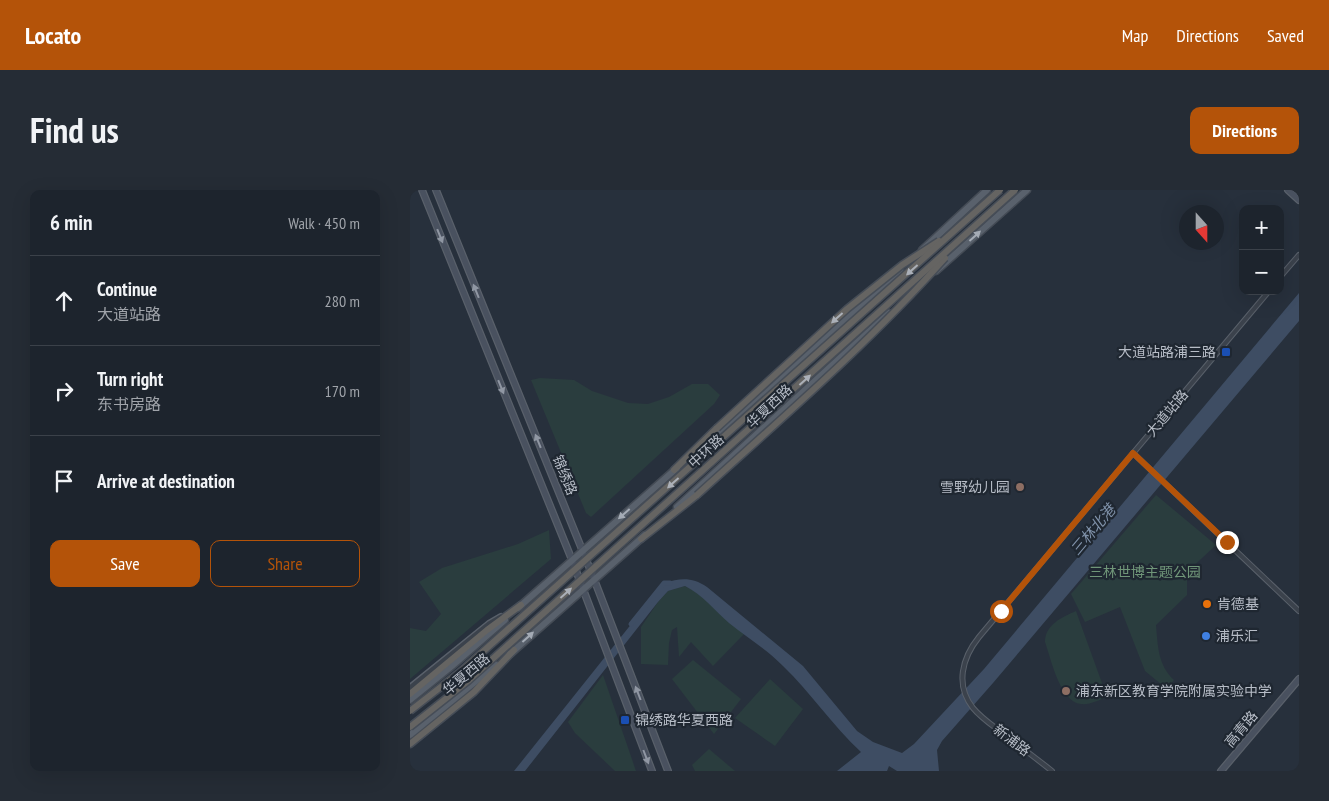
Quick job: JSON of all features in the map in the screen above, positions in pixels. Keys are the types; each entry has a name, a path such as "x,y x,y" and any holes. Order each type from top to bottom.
{"highway":[{"name":"中环路","path":"410,712 467,665 1000,190"},
{"name":"中环路","path":"410,727 475,674 1015,190"},
{"path":"674,470 847,308 902,265 960,226"},
{"path":"641,539 697,495 866,340 916,291 967,233"},
{"path":"410,694 487,630 521,605"},
{"path":"410,744 474,692 514,650"}],"main road":[{"name":"锦绣路","path":"422,190 572,560 652,771"},
{"name":"锦绣路","path":"436,190 609,616 668,771"},
{"name":"华夏西路","path":"410,700 452,666 674,470 750,406 987,190"},
{"name":"华夏西路","path":"410,735 470,688 641,539 1027,190"},
{"path":"1288,190 1299,200"},
{"name":"高青路","path":"1221,771 1299,679"}],"street":[{"path":"1284,272 1299,255"},
{"name":"大道站路","path":"973,707 964,688 962,676 963,665 973,644 1266,295"},
{"path":"1133,453 1299,611"},
{"path":"410,688 489,624 521,605"},
{"name":"新浦路","path":"973,707 987,721 1052,771"}],"green space":[{"path":"540,378 574,380 592,391 628,403 648,404 669,397 692,384 708,384 720,395 714,404 591,517 586,513 531,380"},
{"name":"三林世博主题公园","path":"1156,495 1216,545 1187,572 1187,595 1156,625 1158,648 1162,662 1174,680 1167,689 1145,671 1120,607 1085,622 1071,594"},
{"path":"549,530 551,559 410,679 410,628 426,631 441,614 419,582 442,568 518,544"},
{"path":"685,586 709,602 744,634 713,666 691,642 679,657 677,627 672,630 669,643 668,665 641,664 641,627 668,591"},
{"path":"1076,611 1107,697 1088,704 1081,704 1067,696 1057,679 1045,642 1048,631 1055,622"},
{"path":"693,660 741,699 714,734 672,679"},
{"path":"603,675 636,771 615,771 575,733 568,722"},
{"path":"770,679 803,709 775,746 735,718"},
{"path":"709,749 735,771 695,771 692,765"}],"water":[{"path":"1299,293 1299,321 942,741 937,750 939,771 897,771 889,766 887,771 837,771 861,752 777,660 685,586 668,591 525,771 514,771 664,583 681,579 696,581 707,587 803,666 857,731 873,742 902,753 914,744 984,669"}],"waterway":[{"path":"631,624 664,583 670,583"}],"place":[{"name":"大道站路浦三路","path":"1226,352"},
{"name":"雪野幼儿园","path":"1020,487"},
{"name":"肯德基","path":"1207,604"},
{"name":"浦乐汇","path":"1206,636"},
{"name":"浦东新区教育学院附属实验中学","path":"1066,691"},
{"name":"锦绣路华夏西路","path":"625,720"}],"route":[{"path":"1001,611 1133,453 1227,542"}],"water label":[{"name":"三林北港","path":"1093,530"}]}
